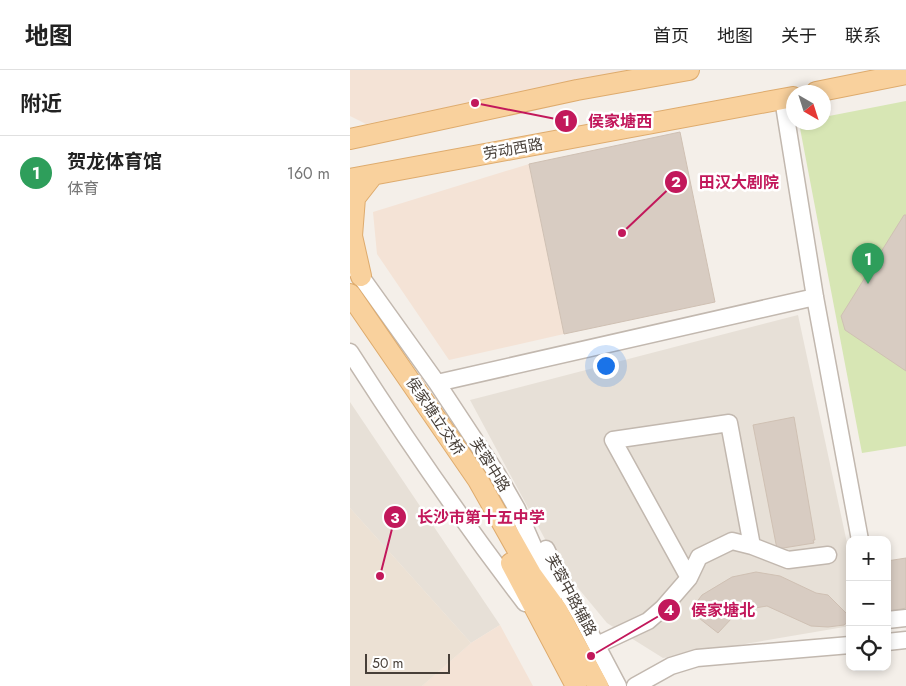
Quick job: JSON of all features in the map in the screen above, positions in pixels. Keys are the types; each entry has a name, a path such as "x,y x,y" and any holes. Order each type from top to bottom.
{"main road":[{"path":"350,139 577,90 690,70"},
{"path":"831,89 906,74"},
{"name":"劳动西路","path":"350,179 786,98"},
{"path":"350,128 373,133"},
{"path":"356,269 352,236 355,198 373,176"},
{"name":"侯家塘立交桥","path":"350,294 466,461 509,546"},
{"name":"侯家塘立交桥","path":"350,317 509,546"},
{"path":"509,546 557,610"},
{"path":"509,546 548,633 576,686"},
{"name":"芙蓉中路","path":"557,610 598,686"}],"street":[{"path":"792,130 815,297 859,536"},
{"name":"芙蓉中路","path":"356,269 437,383 497,474 517,509 544,571 557,610"},
{"path":"437,383 815,297"},
{"path":"350,352 396,424 489,557 548,633"},
{"path":"689,578 613,440 729,423 752,546"},
{"name":"芙蓉中路辅路","path":"517,509 540,537 569,596 618,686"},
{"path":"597,645 648,621 663,608 689,578 699,557 732,541 752,546 788,560 828,555"},
{"path":"891,620 906,618"},
{"path":"891,642 906,640"},
{"path":"635,686 671,666 697,658 846,645"}],"shaded area":[{"path":"350,70 628,70 366,124 350,116"},
{"path":"529,164 564,334 449,360 377,254 373,212"},
{"path":"798,315 846,538 846,627 663,658 607,623 559,565 470,400"},
{"path":"350,402 500,625 471,643 350,508"},
{"path":"350,508 471,643 422,686 350,686"},
{"path":"500,625 533,686 422,686 471,643"}],"green space":[{"path":"906,101 906,446 862,453 800,130 831,130 831,116"}],"building":[{"path":"680,132 715,302 564,334 529,164"},
{"path":"904,215 906,215 906,371 845,330 841,316"},
{"path":"794,417 815,540 813,540 814,543 777,549 753,425"},
{"path":"906,558 906,608 891,611 891,581 891,560"},
{"path":"756,572 780,576 816,593 828,595 846,613 846,623 828,627 811,626 767,606 749,609 732,618 718,633 690,611 702,595 732,577"}],"place":[{"name":"侯家塘西","path":"475,103"},
{"name":"田汉大剧院","path":"622,233"},
{"name":"贺龙体育馆","path":"868,284"},
{"name":"长沙市第十五中学","path":"380,576"},
{"name":"侯家塘北","path":"591,656"}]}
